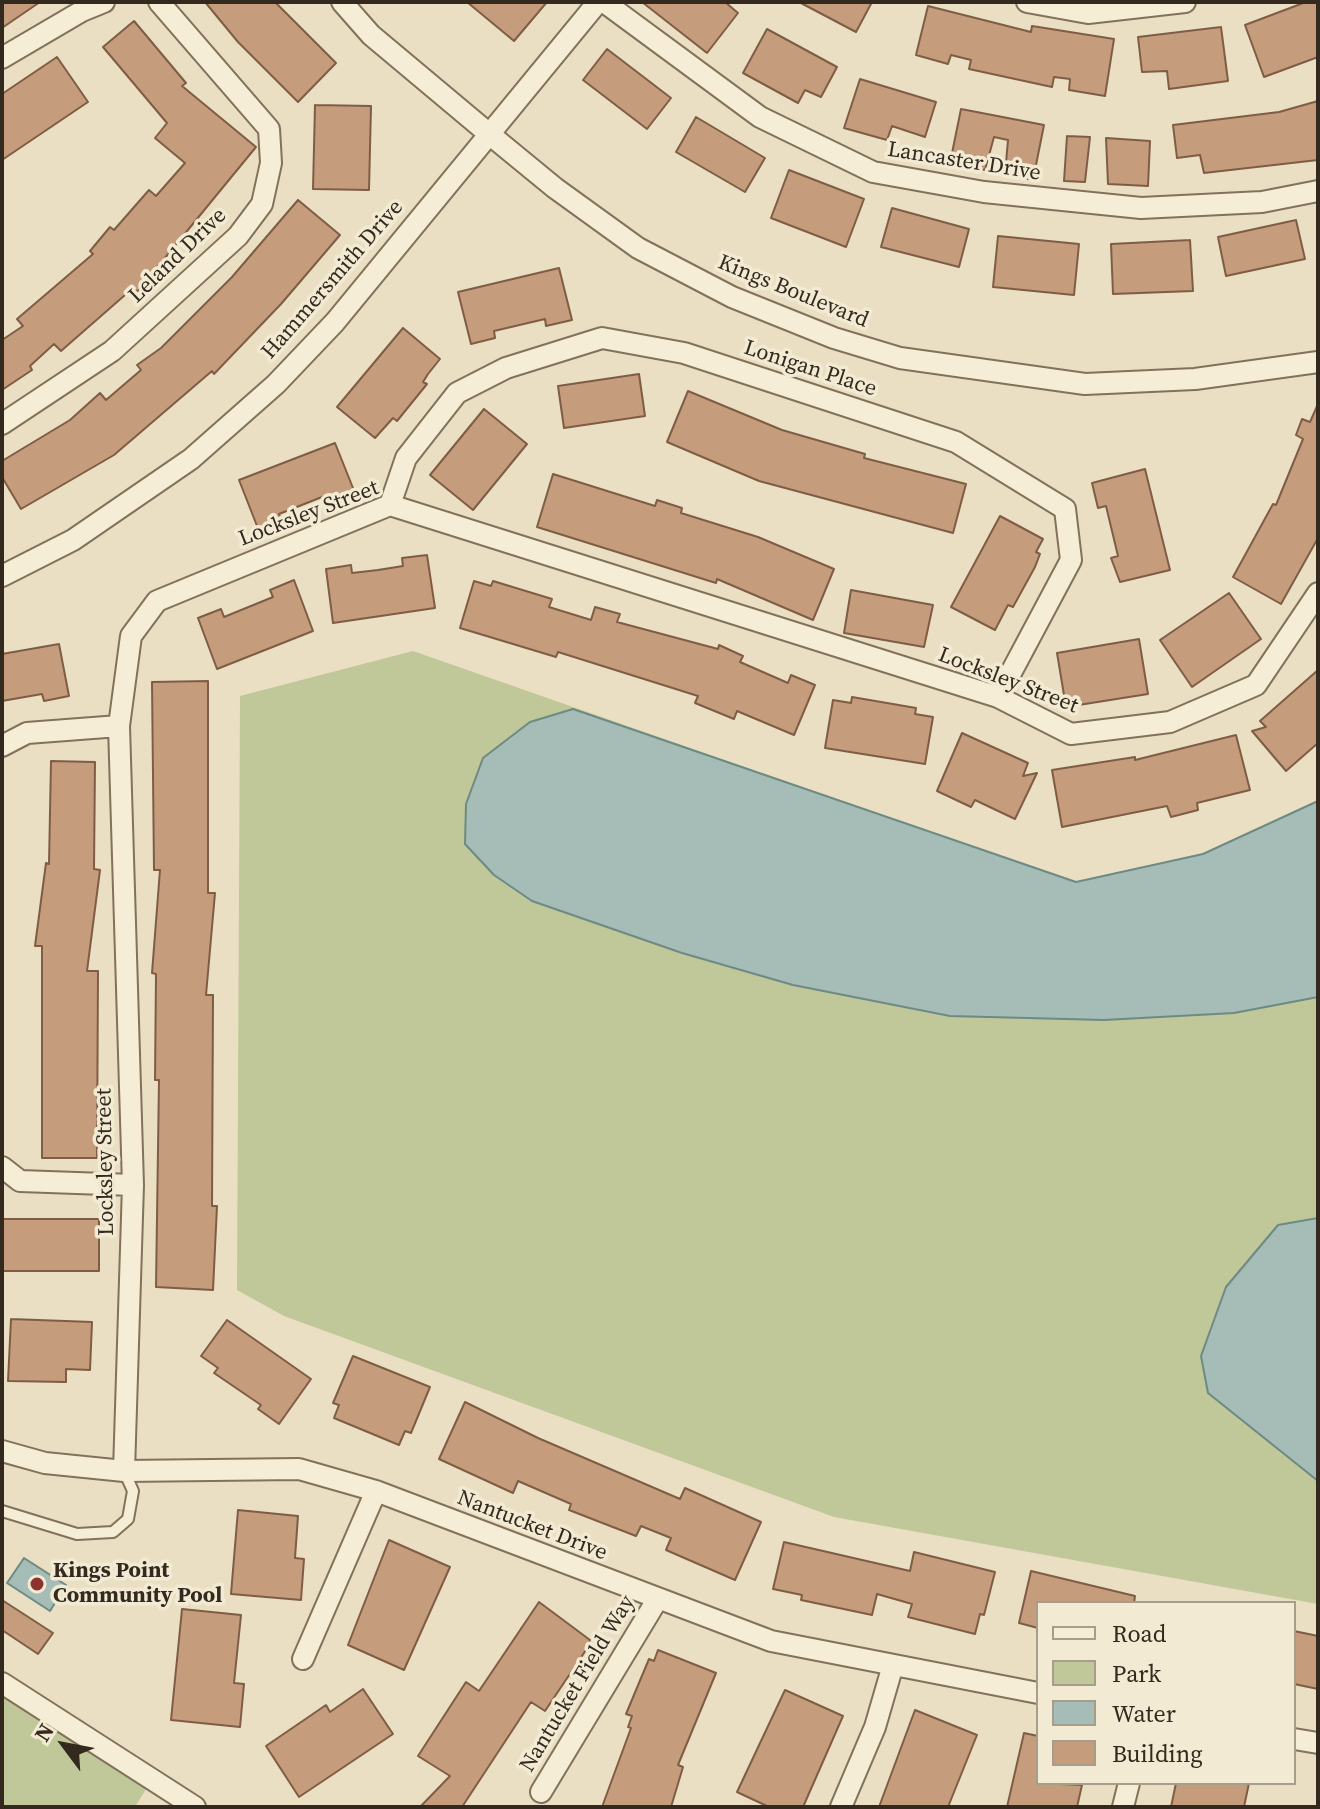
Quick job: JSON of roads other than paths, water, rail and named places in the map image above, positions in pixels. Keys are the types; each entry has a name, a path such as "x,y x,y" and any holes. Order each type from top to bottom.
{"street":[{"path":"2,58 104,2"},
{"name":"Leland Drive","path":"2,424 112,351 238,236 262,204 271,163 269,129 159,2"},
{"name":"Kings Boulevard","path":"342,2 371,35 488,133 638,248 732,297 834,338 900,358 1085,384 1195,379 1318,362"},
{"name":"Hammersmith Drive","path":"2,576 73,540 191,459 276,384 335,322 488,133 601,2"},
{"name":"Lancaster Drive","path":"601,2 760,117 873,172 984,192 1141,208 1262,202 1318,191"},
{"path":"1027,2 1088,13 1185,2"},
{"name":"Lonigan Place","path":"390,505 406,458 457,393 506,368 602,338 684,353 956,442 1065,509 1071,560 998,697"},
{"name":"Locksley Street","path":"124,1471 133,1185 119,726 131,636 157,601 390,505 998,697 1071,734 1170,722 1256,685 1318,593"},
{"path":"2,746 27,733 119,726"},
{"path":"2,1167 20,1181 133,1185"},
{"name":"Nantucket Drive","path":"2,1451 45,1463 124,1471 299,1469 376,1491 771,1641 1036,1693"},
{"path":"303,1659 376,1491"},
{"name":"Nantucket Field Way","path":"541,1792 657,1600"},
{"path":"841,1807 875,1727 893,1665"},
{"path":"2,1683 195,1807"},
{"path":"1296,1739 1318,1743"},
{"path":"1123,1807 1128,1785"}],"lane":[{"path":"2,1511 77,1534 113,1532 128,1519 133,1491 124,1471"}],"water":[{"path":"573,709 1076,882 1203,854 1318,801 1318,997 1234,1013 1104,1020 950,1016 793,985 682,953 532,901 494,875 465,844 466,804 483,758 530,722"},
{"path":"1318,1218 1318,1481 1208,1393 1201,1356 1226,1287 1278,1225"},
{"name":"Kings Point Community Pool","path":"24,1558 66,1585 50,1611 7,1583"}],"place":[{"name":"Kings Point Community Pool","path":"37,1584"}]}
